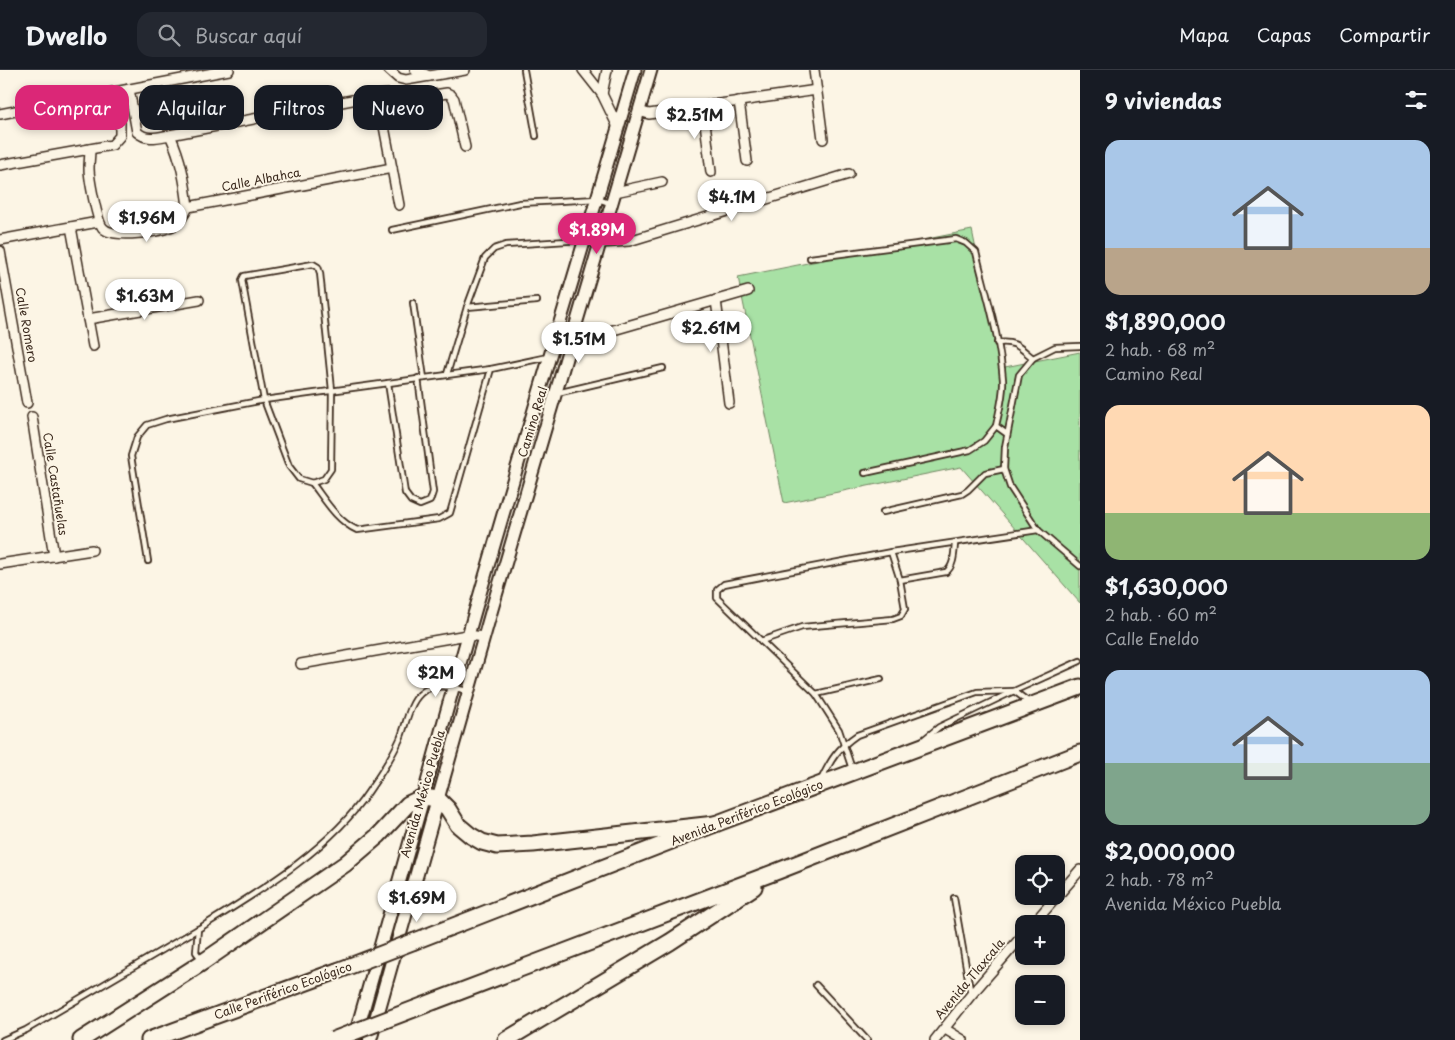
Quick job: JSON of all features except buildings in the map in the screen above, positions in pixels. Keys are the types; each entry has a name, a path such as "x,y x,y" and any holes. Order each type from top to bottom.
{"highway":[{"name":"Avenida Periférico Ecológico","path":"415,941 715,824 1080,687"},
{"path":"333,1040 778,871 1080,753"},
{"path":"81,1040 203,962 345,864 379,835 408,804 423,796 438,799 448,809 458,825 470,835 482,842 497,846 532,844 715,824"},
{"path":"506,1040 670,942 778,871"},
{"name":"Calle Periférico Ecológico","path":"149,1040 415,941"}],"main road":[{"name":"Avenida México Puebla","path":"354,1040 423,796"},
{"name":"Avenida México Puebla","path":"370,1040 438,799"}],"street":[{"path":"229,70 129,89 137,132 142,137 149,138 170,135 353,99"},
{"path":"389,70 402,80 465,70"},
{"path":"415,70 429,76"},
{"path":"583,70 602,94 618,127"},
{"path":"602,94 607,70"},
{"name":"Camino Real","path":"476,605 635,70"},
{"name":"Camino Real","path":"492,609 651,70"},
{"path":"814,70 824,139"},
{"path":"639,111 649,114 817,90"},
{"path":"443,94 447,93 454,99 465,147"},
{"path":"739,101 747,161"},
{"path":"703,106 711,172"},
{"path":"0,114 15,111"},
{"path":"129,121 135,119"},
{"path":"0,165 112,145 120,136 120,130"},
{"path":"385,130 399,205"},
{"path":"90,149 89,170 98,222 104,229 112,234 124,235 167,228 184,216 188,207 183,172 170,135"},
{"name":"Calle Albahca","path":"188,207 392,168"},
{"path":"585,240 600,243 629,241 849,174"},
{"path":"613,198 662,182"},
{"path":"0,240 98,222"},
{"path":"72,227 93,346"},
{"name":"Calle Romero","path":"0,251 27,403"},
{"path":"572,342 748,291"},
{"path":"88,319 198,300"},
{"path":"716,300 729,403"},
{"name":"Calle Castañuelas","path":"32,417 54,556"},
{"path":"0,564 92,550"},
{"name":"Avenida México Puebla","path":"423,796 476,605"},
{"name":"Avenida México Puebla","path":"438,799 492,609"},
{"path":"301,664 467,635 484,637"},
{"path":"1041,915 1080,870"},
{"name":"Avenida Tlaxcala","path":"935,1040 1015,944"},
{"path":"945,1029 963,1040"}],"lane":[{"path":"524,70 536,136"},
{"path":"392,230 520,203 613,198"},
{"path":"810,258 956,239 966,243 976,252 998,343 1003,381 996,426 984,441 970,450 865,473"},
{"path":"447,374 467,307 485,258 494,249 506,245 585,240"},
{"path":"312,483 324,479 331,469 332,390 320,273 318,267 313,264 244,276 242,280 264,400 289,466 300,479 312,483 341,520 357,530 439,519 450,513 491,368"},
{"path":"467,307 538,301"},
{"path":"413,303 424,378"},
{"path":"998,343 1010,342 1016,344 1033,358"},
{"path":"1080,346 1055,347 1033,358 1019,375 1005,446 1004,469 1010,487 1038,530 1080,566"},
{"path":"148,560 132,456 136,437 147,425 264,400 491,368 550,357"},
{"path":"555,393 663,368"},
{"path":"388,382 405,493 411,501 420,505 430,501 433,492 418,378"},
{"path":"996,426 1007,434"},
{"path":"883,512 962,494 985,473 1004,469"},
{"path":"854,773 839,730 816,694 717,598 717,590 724,584 891,552 955,544 1038,530"},
{"path":"900,580 946,572 951,566 955,544"},
{"path":"760,640 802,627 894,619 901,616 905,609 900,580 891,552"},
{"path":"905,754 939,727 1014,690 1080,661"},
{"path":"816,694 881,679"},
{"path":"3,1040 26,1030 198,929 313,853 368,792 399,740 415,700 420,693 430,688 453,687 468,692"},
{"path":"817,787 831,758 844,744 857,735 977,692 1014,690 1032,705"},
{"path":"954,898 971,995"},
{"path":"198,929 196,952 203,962"},
{"path":"816,985 867,1040"}],"green space":[{"path":"972,230 1000,368 1080,352 1080,603 961,467 784,503 738,277"}]}
